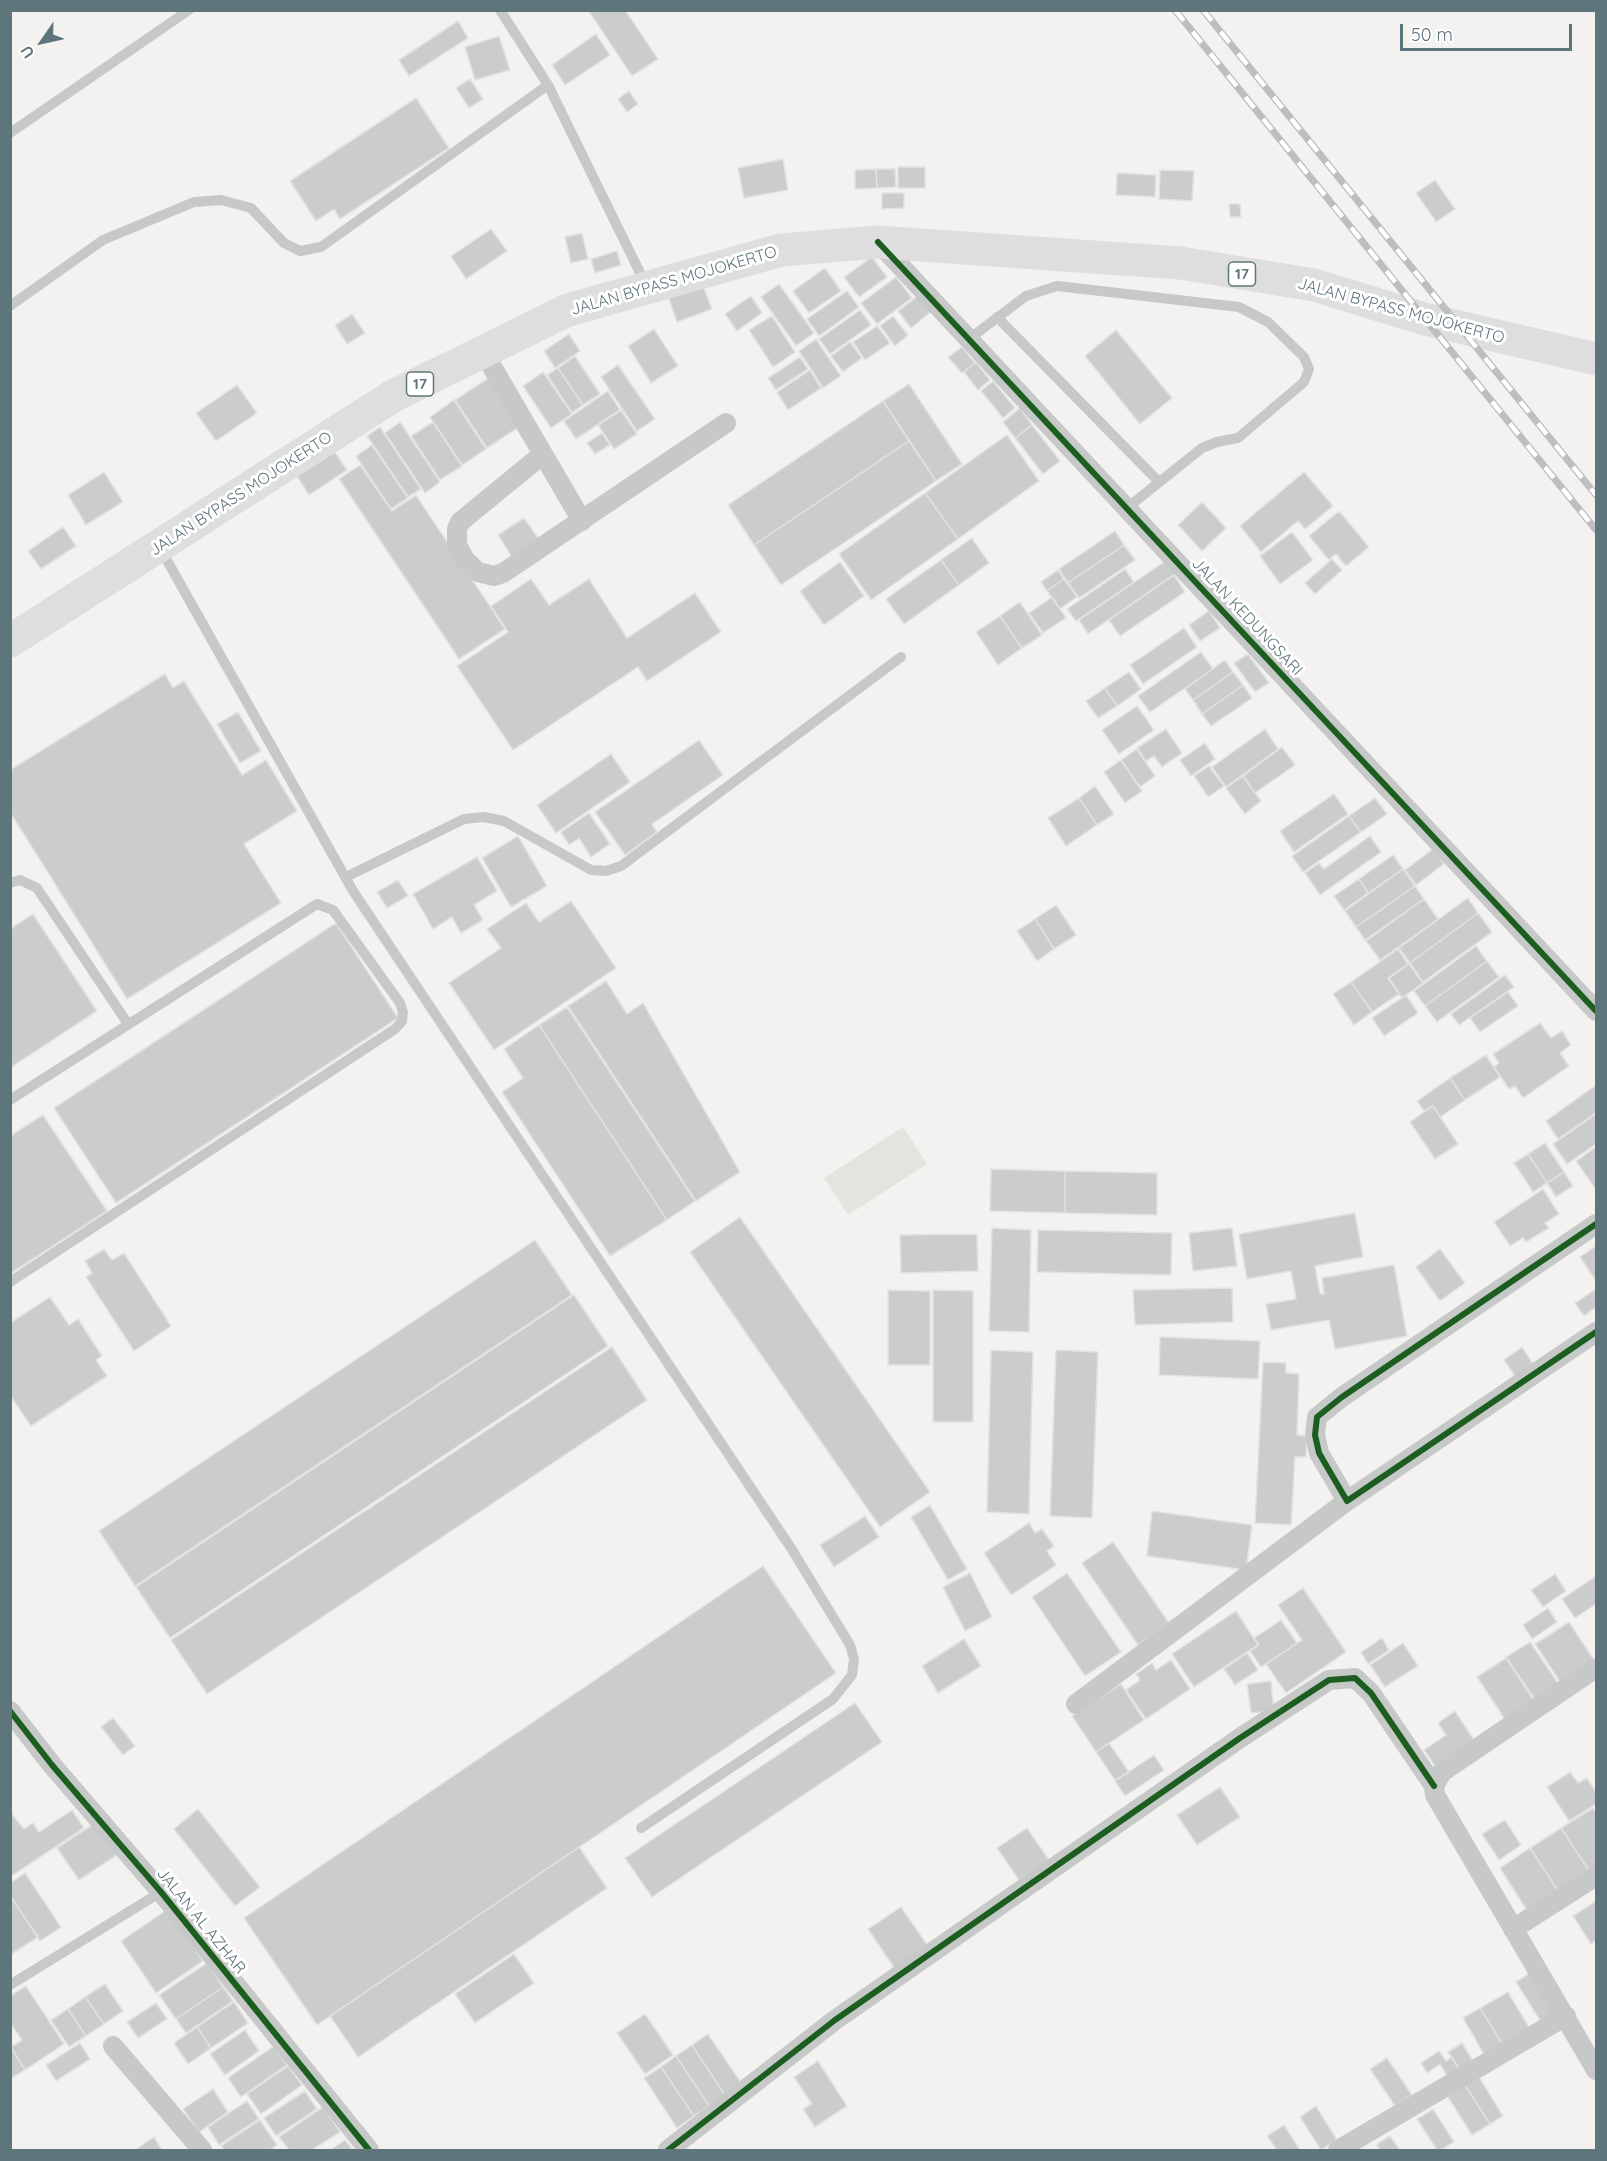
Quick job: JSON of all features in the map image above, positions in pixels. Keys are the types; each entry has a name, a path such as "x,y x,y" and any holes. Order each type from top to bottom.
{"highway":[{"name":"JALAN BYPASS MOJOKERTO","path":"10,642 393,396 568,310 780,250 878,242 1180,263 1314,285 1425,319 1596,359"}],"street":[{"name":"JALAN KEDUNGSARI","path":"878,242 1596,1011"},
{"path":"484,353 582,521"},
{"path":"543,454 460,522 456,537 461,553 478,572 494,576 503,573 726,423"},
{"path":"1347,1500 1319,1453 1315,1435 1317,1418 1342,1397 1596,1224"},
{"path":"1076,1704 1347,1500 1596,1332"},
{"path":"1434,1786 1442,1772 1596,1668"},
{"path":"668,2151 835,2020 1240,1738 1329,1680 1355,1678 1371,1693 1434,1786 1435,1795 1596,2070"},
{"name":"JALAN AL AZHAR","path":"10,1711 52,1765 161,1892 369,2151"},
{"path":"1513,1929 1596,1876"},
{"path":"1338,2151 1566,2016"},
{"path":"114,2046 202,2151"}],"lane":[{"path":"10,133 189,10"},
{"path":"500,10 548,85 647,288"},
{"path":"10,306 103,240 194,202 221,200 251,208 284,243 300,251 321,247 548,85"},
{"path":"969,339 1026,296 1056,286 1239,307 1268,322 1304,357 1309,369 1304,382 1238,438 1202,448 1127,508"},
{"path":"997,318 1159,482"},
{"path":"159,546 346,877 791,1548 850,1645 854,1659 852,1675 833,1699 641,1828"},
{"path":"346,877 464,819 484,817 504,821 591,870 606,871 621,866 901,657"},
{"path":"10,883 20,880 37,888 128,1024"},
{"path":"10,1100 317,904 333,910 400,1003 403,1012 402,1021 395,1029 10,1282"},
{"path":"10,1985 161,1892"}],"shaded area":[{"path":"903,1127 927,1164 848,1215 824,1178"}],"building":[{"path":"588,10 625,10 658,59 632,76"},
{"path":"458,21 468,38 409,76 399,60"},
{"path":"596,34 610,55 565,85 552,65"},
{"path":"499,36 510,70 475,80 465,47"},
{"path":"470,79 483,99 469,108 456,88"},
{"path":"629,91 638,104 627,112 618,99"},
{"path":"416,98 449,148 340,219 334,209 316,221 290,181"},
{"path":"783,159 788,190 744,198 738,168"},
{"path":"898,167 925,167 925,188 898,188"},
{"path":"876,169 895,169 896,187 877,188"},
{"path":"876,169 877,188 855,189 855,170"},
{"path":"1160,170 1194,171 1192,201 1159,199"},
{"path":"1117,173 1156,175 1155,197 1116,195"},
{"path":"1435,180 1455,209 1436,222 1416,193"},
{"path":"882,193 904,193 904,208 882,209"},
{"path":"1229,204 1240,204 1241,217 1230,217"},
{"path":"491,229 507,251 466,279 451,256"},
{"path":"582,233 588,259 571,263 565,237"},
{"path":"617,251 621,265 595,273 591,259"},
{"path":"872,257 887,277 859,297 844,277"},
{"path":"825,268 841,291 809,313 793,291"},
{"path":"896,277 912,298 877,324 861,303"},
{"path":"702,283 712,309 677,322 668,296"},
{"path":"779,284 814,333 796,346 761,297"},
{"path":"847,291 859,307 819,336 807,319"},
{"path":"919,295 932,311 911,328 898,311"},
{"path":"751,296 762,313 737,331 725,314"},
{"path":"860,310 871,325 830,354 819,339"},
{"path":"352,314 365,333 347,344 335,325"},
{"path":"772,316 795,352 773,367 749,330"},
{"path":"893,316 908,335 895,346 880,326"},
{"path":"877,326 890,343 865,360 853,342"},
{"path":"654,329 678,366 651,383 628,346"},
{"path":"1116,330 1172,398 1140,424 1085,356"},
{"path":"569,334 580,351 555,368 544,351"},
{"path":"816,339 841,376 823,388 799,351"},
{"path":"850,342 862,358 843,372 831,356"},
{"path":"962,347 975,363 962,373 948,357"},
{"path":"575,356 600,394 583,405 558,368"},
{"path":"800,357 808,369 776,390 768,378"},
{"path":"976,362 990,380 978,390 964,372"},
{"path":"618,365 655,419 637,431 601,377"},
{"path":"558,368 583,405 572,413 547,375"},
{"path":"810,370 821,388 788,410 777,392"},
{"path":"543,372 572,414 551,428 523,386"},
{"path":"490,377 522,425 487,448 455,400"},
{"path":"993,381 1015,408 1003,418 981,391"},
{"path":"909,384 962,464 936,481 883,401"},
{"path":"237,385 257,413 216,441 196,413"},
{"path":"608,391 620,410 576,439 564,421"},
{"path":"454,400 486,449 462,465 430,417"},
{"path":"883,401 909,441 754,545 728,505"},
{"path":"1020,408 1032,425 1015,438 1003,422"},
{"path":"621,410 637,434 614,449 598,425"},
{"path":"400,422 440,482 425,493 385,433"},
{"path":"433,422 462,466 440,480 411,436"},
{"path":"1032,425 1060,461 1043,474 1015,438"},
{"path":"380,427 421,489 408,497 367,436"},
{"path":"602,433 610,445 595,454 587,443"},
{"path":"1007,435 1039,481 958,539 925,493"},
{"path":"909,441 936,481 781,585 754,545"},
{"path":"372,445 408,498 391,509 356,456"},
{"path":"334,451 347,470 309,495 297,476"},
{"path":"360,465 392,511 416,495 505,629 459,659 339,479"},
{"path":"104,472 123,502 86,525 68,495"},
{"path":"1304,472 1333,506 1305,529 1298,521 1261,552 1240,526"},
{"path":"925,493 958,539 871,600 839,554"},
{"path":"1202,502 1226,528 1202,551 1178,525"},
{"path":"1339,511 1369,547 1346,566 1336,554 1329,560 1309,536"},
{"path":"524,518 540,541 513,559 498,535"},
{"path":"63,527 76,546 41,569 28,551"},
{"path":"1115,531 1124,545 1068,583 1059,569"},
{"path":"1292,532 1313,560 1280,584 1260,556"},
{"path":"972,538 989,563 959,585 941,560"},
{"path":"1124,545 1135,560 1079,598 1068,583"},
{"path":"1332,559 1342,570 1315,594 1305,583"},
{"path":"941,560 959,585 904,624 886,599"},
{"path":"1167,560 1176,573 1088,634 1079,620"},
{"path":"840,562 864,596 824,625 800,591"},
{"path":"1125,569 1134,582 1076,621 1067,609"},
{"path":"1058,570 1064,579 1047,591 1041,582"},
{"path":"1174,575 1185,592 1120,636 1109,620"},
{"path":"531,579 549,605 589,579 627,638 695,593 721,632 647,681 638,667 513,750 457,666 508,632 491,606"},
{"path":"1064,579 1077,597 1060,609 1047,591"},
{"path":"1052,597 1066,618 1043,633 1029,613"},
{"path":"1020,602 1042,635 1022,648 1000,616"},
{"path":"1209,611 1220,628 1200,641 1189,625"},
{"path":"1000,616 1022,648 998,665 976,632"},
{"path":"1184,628 1197,647 1143,684 1130,665"},
{"path":"1201,652 1213,669 1150,712 1138,696"},
{"path":"1248,654 1269,683 1255,692 1234,663"},
{"path":"1225,660 1233,672 1193,700 1185,689"},
{"path":"1129,672 1141,689 1117,706 1105,688"},
{"path":"1233,672 1243,685 1202,714 1193,700"},
{"path":"165,674 173,688 184,681 242,775 266,760 297,811 244,844 281,903 127,999 10,812 10,770"},
{"path":"1243,685 1252,698 1211,726 1202,714"},
{"path":"1105,688 1117,706 1098,718 1086,701"},
{"path":"1137,706 1154,730 1119,754 1102,730"},
{"path":"238,712 261,751 240,763 217,724"},
{"path":"1166,729 1182,753 1162,767 1154,756 1146,761 1137,748"},
{"path":"1265,729 1278,749 1226,787 1212,767"},
{"path":"699,740 723,775 652,824 657,832 625,855 595,812"},
{"path":"1205,743 1215,759 1191,776 1180,760"},
{"path":"1282,747 1295,765 1255,793 1243,776"},
{"path":"1137,749 1155,776 1140,787 1121,760"},
{"path":"611,754 630,782 556,833 537,805"},
{"path":"1121,760 1142,791 1125,803 1104,772"},
{"path":"1209,766 1224,786 1208,797 1194,776"},
{"path":"1243,776 1261,801 1245,814 1226,788"},
{"path":"1095,786 1114,814 1097,825 1079,798"},
{"path":"1334,794 1348,814 1294,852 1280,831"},
{"path":"1079,798 1097,825 1066,846 1048,818"},
{"path":"1375,798 1387,814 1361,832 1349,816"},
{"path":"589,813 610,844 591,857 579,838 569,845 561,832"},
{"path":"1349,816 1361,832 1303,872 1292,856"},
{"path":"518,836 547,886 511,907 482,858"},
{"path":"1370,836 1381,852 1320,895 1305,873 1319,863 1324,869"},
{"path":"1433,849 1444,864 1416,885 1405,870"},
{"path":"1393,855 1403,869 1368,893 1359,879"},
{"path":"477,857 497,891 474,905 483,920 461,933 452,917 433,929 413,894"},
{"path":"1403,869 1415,886 1356,927 1345,911"},
{"path":"1359,879 1368,893 1344,910 1334,896"},
{"path":"398,880 408,896 387,908 377,892"},
{"path":"1415,886 1424,899 1365,940 1356,927"},
{"path":"1468,898 1478,913 1410,963 1399,948"},
{"path":"1424,899 1438,919 1380,960 1366,941"},
{"path":"571,901 616,968 494,1050 449,983 501,948 487,929 526,903 539,922"},
{"path":"1056,905 1076,935 1054,949 1035,919"},
{"path":"1478,913 1492,932 1423,982 1410,963"},
{"path":"33,914 97,1011 10,1068 10,929"},
{"path":"1035,919 1054,949 1037,961 1017,931"},
{"path":"336,923 398,1018 116,1203 54,1108"},
{"path":"1476,946 1487,961 1425,1006 1414,991"},
{"path":"1398,949 1408,964 1388,978 1399,994 1372,1012 1351,982"},
{"path":"1487,961 1499,977 1437,1022 1425,1006"},
{"path":"1409,964 1423,983 1402,998 1389,978"},
{"path":"1505,975 1514,987 1459,1025 1451,1014"},
{"path":"606,981 627,1014 643,1003 740,1172 696,1201 568,1006"},
{"path":"1351,982 1372,1012 1354,1025 1333,994"},
{"path":"1508,992 1518,1006 1480,1032 1470,1018"},
{"path":"1406,995 1418,1013 1384,1036 1372,1018"},
{"path":"567,1007 695,1201 667,1220 539,1025"},
{"path":"1540,1023 1551,1038 1562,1031 1571,1045 1560,1053 1569,1066 1523,1098 1515,1086 1509,1089 1494,1067 1499,1063 1493,1054"},
{"path":"539,1025 667,1220 610,1256 502,1092 523,1078 504,1049"},
{"path":"1486,1055 1500,1077 1465,1100 1450,1078"},
{"path":"1450,1078 1465,1100 1440,1117 1433,1106 1424,1111 1417,1101"},
{"path":"1596,1085 1596,1113 1558,1139 1546,1121"},
{"path":"1433,1106 1458,1144 1435,1159 1410,1122"},
{"path":"1596,1114 1596,1144 1567,1164 1553,1144"},
{"path":"43,1115 107,1211 10,1274 10,1136"},
{"path":"1545,1143 1564,1172 1547,1183 1528,1154"},
{"path":"1596,1147 1596,1190 1576,1161"},
{"path":"1528,1154 1547,1183 1533,1192 1514,1163"},
{"path":"991,1169 1065,1171 1065,1213 990,1211"},
{"path":"1065,1171 1157,1173 1157,1215 1065,1213"},
{"path":"1564,1172 1573,1186 1556,1197 1547,1183"},
{"path":"1543,1189 1559,1214 1545,1223 1549,1228 1526,1242 1523,1238 1510,1246 1494,1222"},
{"path":"1355,1213 1363,1257 1315,1266 1320,1294 1324,1294 1322,1278 1394,1265 1407,1336 1335,1349 1329,1320 1271,1330 1266,1304 1296,1299 1291,1271 1247,1279 1239,1234"},
{"path":"740,1217 930,1492 880,1527 690,1252"},
{"path":"992,1228 1031,1230 1029,1332 989,1331"},
{"path":"1232,1228 1237,1266 1193,1271 1189,1233"},
{"path":"1038,1230 1172,1233 1171,1275 1037,1272"},
{"path":"977,1234 978,1271 901,1273 900,1235"},
{"path":"535,1240 572,1295 135,1586 99,1531"},
{"path":"1596,1246 1596,1281 1580,1257"},
{"path":"104,1249 112,1260 124,1253 171,1326 134,1351 86,1277 92,1273 85,1261"},
{"path":"1440,1249 1465,1283 1440,1301 1416,1267"},
{"path":"1232,1288 1233,1322 1135,1325 1133,1290"},
{"path":"1596,1289 1596,1307 1584,1316 1575,1303"},
{"path":"888,1290 930,1291 930,1365 888,1365"},
{"path":"933,1290 973,1291 973,1422 933,1422"},
{"path":"574,1295 608,1346 170,1638 136,1587"},
{"path":"50,1297 69,1325 78,1319 102,1356 96,1360 107,1376 31,1426 10,1395 10,1323"},
{"path":"1160,1337 1260,1341 1258,1379 1159,1375"},
{"path":"612,1347 647,1400 207,1694 171,1640"},
{"path":"1522,1347 1535,1367 1517,1379 1504,1360"},
{"path":"991,1350 1033,1352 1029,1514 987,1512"},
{"path":"1056,1350 1098,1352 1092,1518 1050,1516"},
{"path":"1263,1362 1286,1363 1286,1373 1299,1374 1297,1435 1307,1436 1306,1457 1295,1457 1291,1525 1255,1523"},
{"path":"930,1505 967,1569 948,1580 911,1517"},
{"path":"1152,1511 1252,1525 1246,1570 1147,1556"},
{"path":"865,1516 879,1537 834,1567 820,1545"},
{"path":"1029,1523 1035,1533 1042,1529 1054,1546 1047,1551 1056,1565 1011,1595 984,1553"},
{"path":"1113,1542 1169,1623 1138,1645 1082,1563"},
{"path":"763,1566 836,1673 317,2025 244,1918"},
{"path":"970,1573 992,1617 965,1631 943,1587"},
{"path":"1067,1573 1121,1652 1085,1676 1032,1597"},
{"path":"1555,1574 1566,1591 1543,1607 1531,1590"},
{"path":"1596,1576 1596,1604 1575,1618 1562,1599"},
{"path":"1303,1588 1346,1652 1286,1693 1266,1664 1302,1640 1278,1605"},
{"path":"1548,1608 1557,1622 1532,1639 1523,1625"},
{"path":"1236,1611 1258,1645 1194,1687 1172,1654"},
{"path":"1281,1620 1297,1643 1261,1667 1250,1651 1259,1645 1254,1638"},
{"path":"1569,1622 1596,1663 1563,1686 1535,1644"},
{"path":"1382,1638 1389,1650 1368,1664 1361,1652"},
{"path":"964,1639 981,1666 938,1693 922,1666"},
{"path":"1530,1642 1562,1689 1538,1704 1506,1657"},
{"path":"1403,1643 1418,1666 1385,1687 1370,1665"},
{"path":"1247,1653 1258,1670 1235,1685 1224,1669"},
{"path":"1506,1658 1537,1705 1508,1724 1477,1677"},
{"path":"1171,1660 1190,1689 1146,1719 1126,1690 1140,1680 1136,1674 1152,1663 1156,1670"},
{"path":"1271,1681 1274,1711 1251,1713 1247,1684"},
{"path":"1121,1684 1144,1720 1096,1752 1072,1716"},
{"path":"855,1703 882,1742 652,1897 625,1858"},
{"path":"1455,1711 1474,1740 1435,1766 1424,1750 1446,1735 1438,1723"},
{"path":"113,1718 135,1746 123,1755 101,1727"},
{"path":"1109,1743 1129,1772 1115,1780 1096,1752"},
{"path":"1154,1755 1164,1770 1125,1796 1115,1781"},
{"path":"1570,1772 1578,1783 1587,1778 1596,1792 1596,1804 1569,1821 1547,1787"},
{"path":"1220,1787 1240,1817 1197,1845 1177,1815"},
{"path":"1593,1808 1596,1812 1596,1867 1590,1872 1561,1828"},
{"path":"198,1809 260,1887 235,1906 174,1829"},
{"path":"72,1810 84,1828 10,1877 10,1812 24,1829 33,1823 39,1832"},
{"path":"1505,1820 1521,1845 1499,1860 1482,1834"},
{"path":"95,1823 117,1855 79,1880 57,1848"},
{"path":"1027,1828 1049,1860 1019,1880 997,1848"},
{"path":"1561,1828 1590,1872 1559,1892 1530,1848"},
{"path":"579,1847 607,1888 358,2057 330,2016"},
{"path":"1530,1848 1559,1892 1528,1912 1500,1868"},
{"path":"25,1873 61,1927 40,1941 10,1895 10,1883"},
{"path":"10,1896 38,1937 10,1955"},
{"path":"1596,1901 1596,1940 1591,1944 1573,1916"},
{"path":"901,1907 928,1946 895,1969 868,1929"},
{"path":"168,1909 203,1961 156,1993 121,1941"},
{"path":"514,1954 534,1983 475,2023 455,1994"},
{"path":"207,1963 223,1987 176,2019 159,1995"},
{"path":"1533,1971 1558,2011 1541,2022 1516,1982"},
{"path":"105,1984 123,2011 104,2024 85,1997"},
{"path":"26,1986 64,2044 25,2070 11,2047 22,2040 10,2023 10,1996"},
{"path":"223,1987 233,2001 186,2033 176,2019"},
{"path":"1508,1992 1530,2029 1503,2045 1480,2008"},
{"path":"85,1997 104,2024 86,2036 68,2009"},
{"path":"234,2002 248,2023 211,2048 197,2027"},
{"path":"156,2003 167,2019 138,2038 127,2022"},
{"path":"1480,2008 1503,2045 1485,2056 1463,2018"},
{"path":"68,2009 86,2036 69,2047 51,2020"},
{"path":"645,2014 673,2055 645,2074 617,2033"},
{"path":"197,2027 211,2048 188,2064 174,2043"},
{"path":"245,2030 259,2051 225,2075 210,2054"},
{"path":"708,2034 742,2084 725,2095 692,2045"},
{"path":"80,2043 90,2059 56,2081 46,2065"},
{"path":"1462,2043 1473,2061 1460,2070 1448,2052"},
{"path":"692,2045 725,2095 709,2106 676,2056"},
{"path":"274,2046 287,2065 241,2097 228,2078"},
{"path":"10,2047 25,2070 10,2079"},
{"path":"1439,2051 1446,2061 1452,2057 1460,2070 1448,2077 1440,2064 1427,2073 1421,2063"},
{"path":"676,2056 709,2106 694,2116 661,2067"},
{"path":"1387,2058 1412,2095 1395,2106 1370,2069"},
{"path":"818,2061 847,2106 815,2127 803,2109 812,2104 794,2077"},
{"path":"288,2066 302,2085 261,2114 247,2094"},
{"path":"661,2067 694,2116 677,2128 644,2078"},
{"path":"1479,2077 1503,2116 1490,2124 1465,2085"},
{"path":"1465,2085 1490,2124 1472,2135 1448,2097"},
{"path":"213,2089 228,2112 199,2132 183,2109"},
{"path":"305,2091 317,2109 276,2136 264,2118"},
{"path":"247,2101 259,2119 219,2145 208,2127"},
{"path":"1316,2106 1337,2140 1321,2150 1300,2117"},
{"path":"323,2107 340,2132 312,2150 289,2150 279,2137"},
{"path":"1433,2109 1454,2142 1441,2150 1437,2150 1417,2119"},
{"path":"260,2120 277,2145 270,2150 224,2150 221,2146"},
{"path":"1284,2125 1300,2150 1277,2150 1267,2136"},
{"path":"1390,2136 1400,2150 1380,2150 1376,2145"},
{"path":"154,2137 162,2150 135,2150"},
{"path":"345,2140 353,2150 330,2150"}],"railway":[{"path":"1175,10 1596,530"},
{"path":"1203,10 1596,495"}],"cycle path":[{"path":"878,242 1596,1011"},
{"path":"1596,1224 1342,1397 1317,1417 1315,1435 1319,1453 1347,1501 1596,1332"},
{"path":"668,2150 835,2020 1240,1738 1329,1680 1355,1678 1371,1693 1434,1786"},
{"path":"10,1711 52,1765 161,1892 369,2150"}]}
